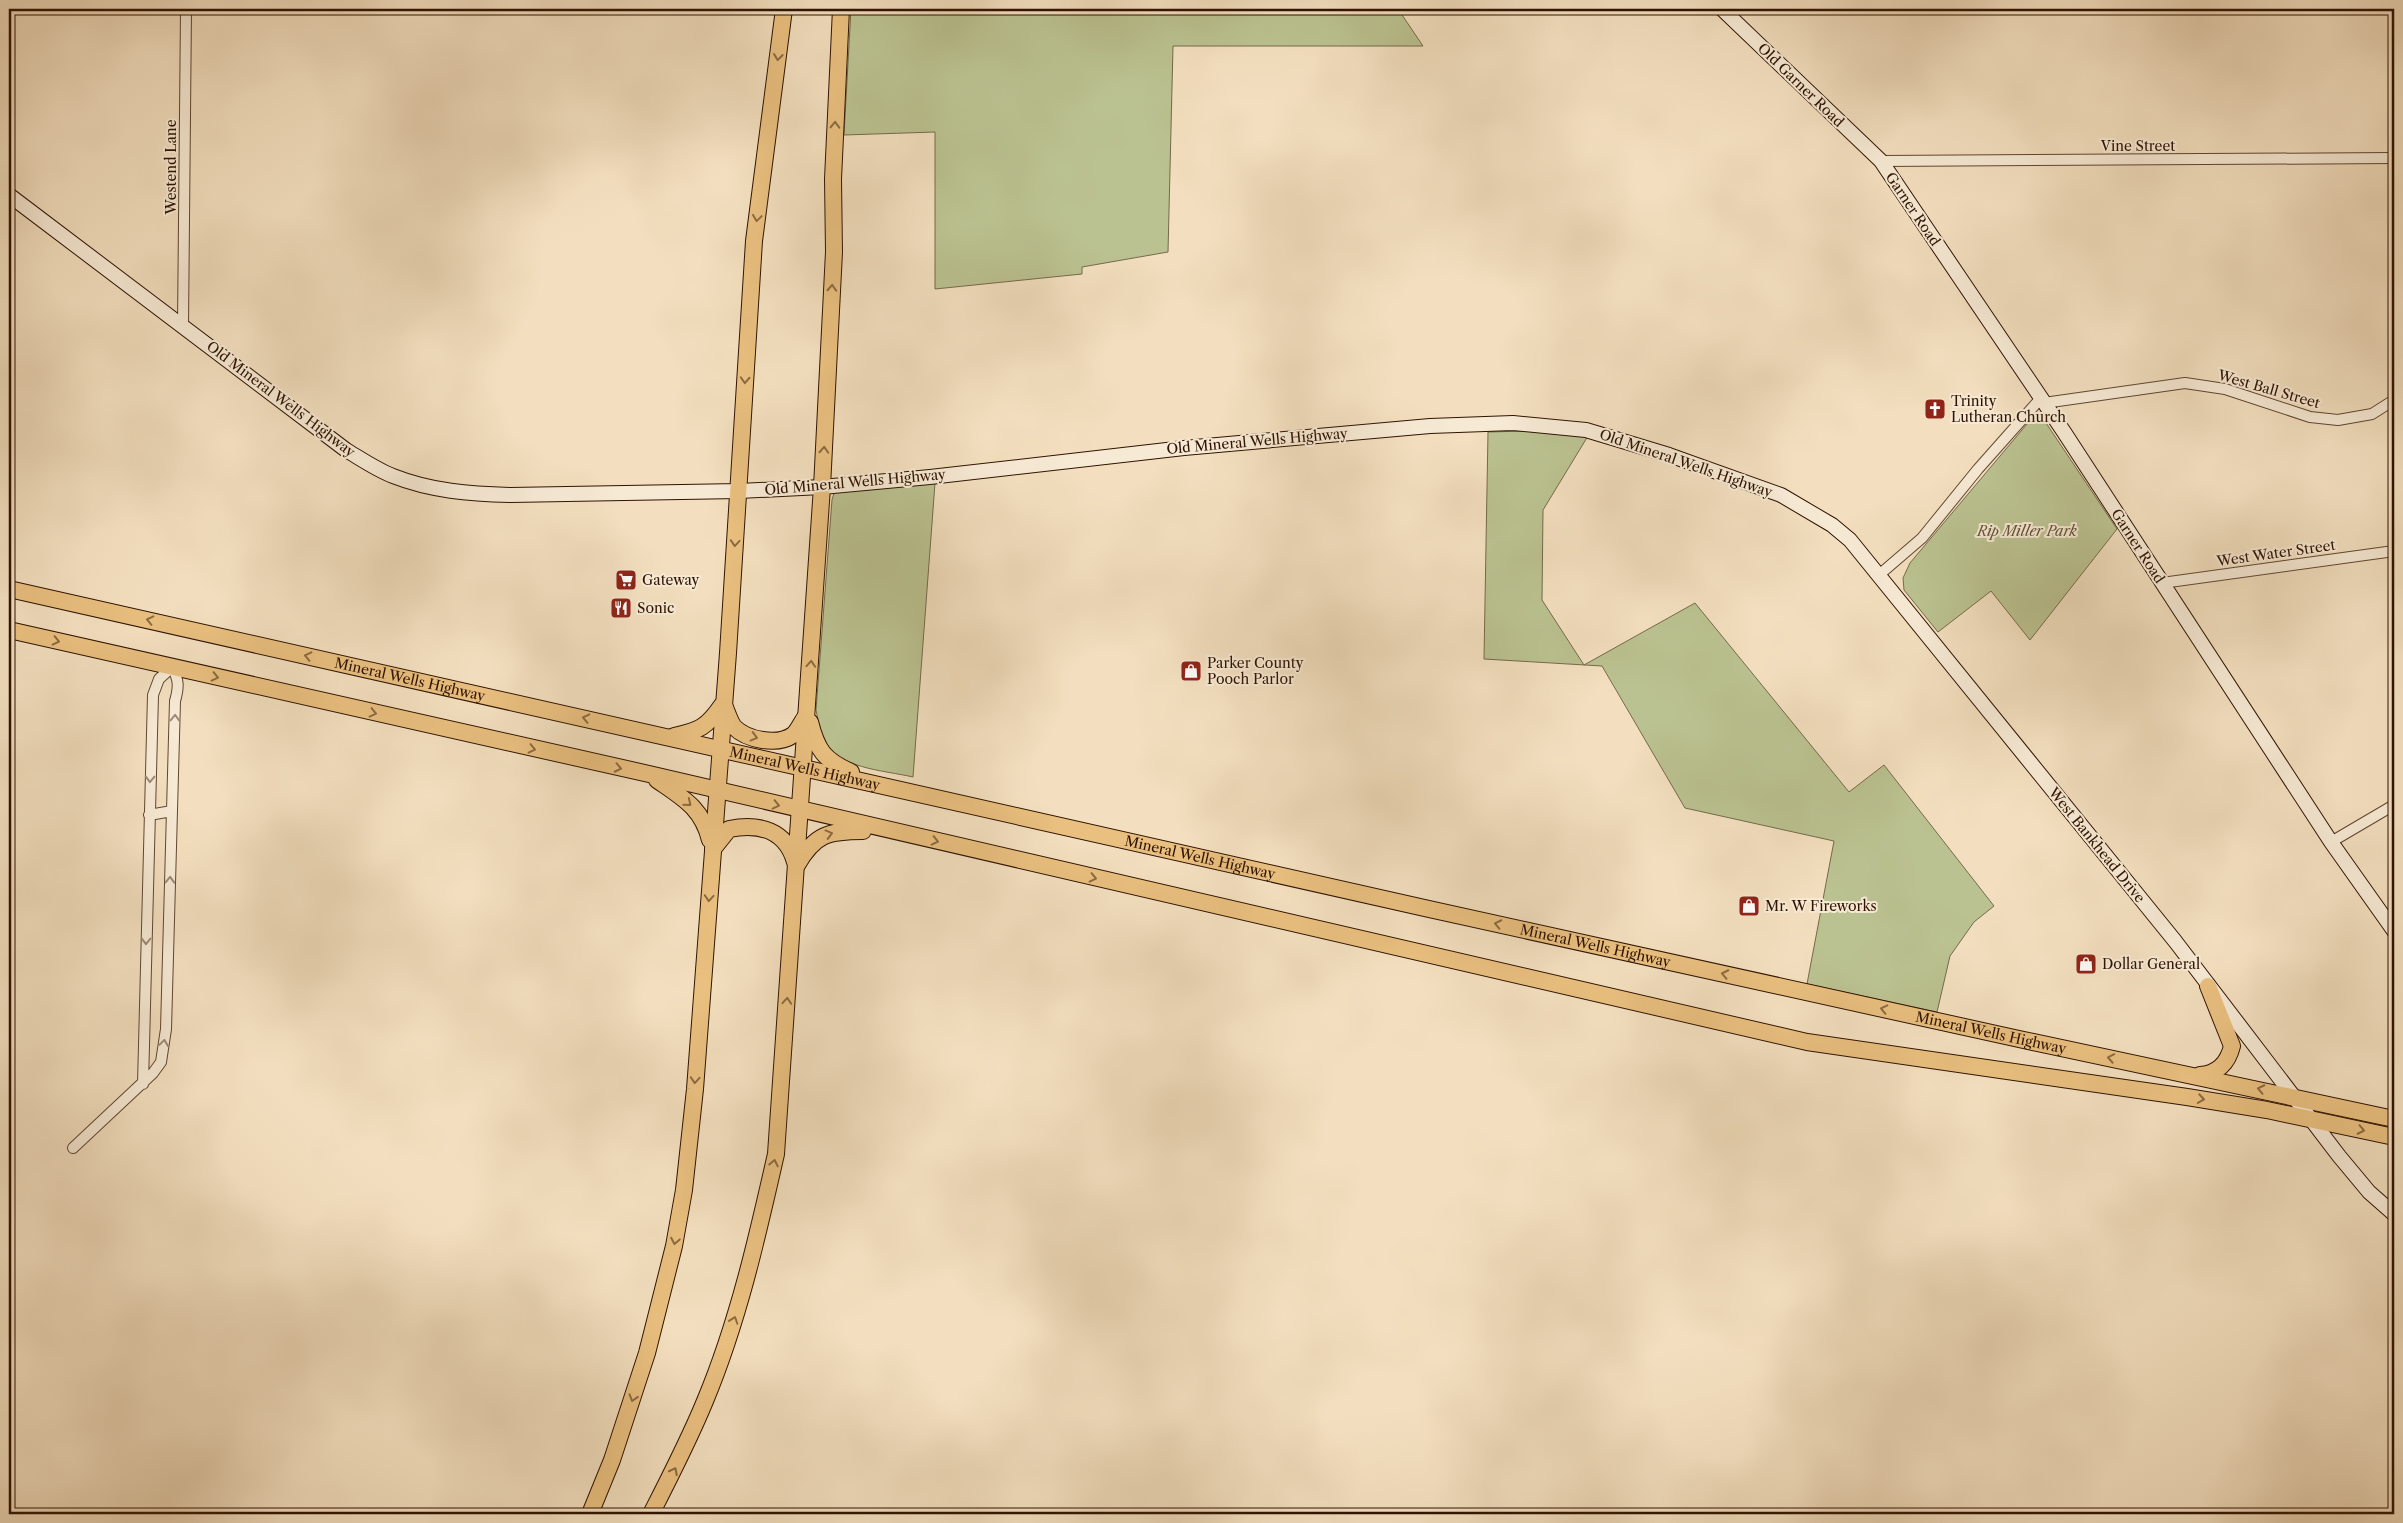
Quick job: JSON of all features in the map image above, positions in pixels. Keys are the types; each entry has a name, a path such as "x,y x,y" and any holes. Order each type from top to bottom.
{"main road":[{"path":"590,1514 612,1460 638,1380 674,1246 684,1190 695,1089 719,748 724,703 754,241 784,9"},
{"path":"651,1514 677,1464 706,1400 738,1308 776,1154 822,487 834,252 833,179 840,9"},
{"name":"Mineral Wells Highway","path":"9,588 1420,907 2019,1039 2294,1096 2394,1119"},
{"path":"9,630 649,774 1807,1042 2187,1097 2394,1137"},
{"path":"724,703 733,726 749,737 768,740 784,739 794,735 807,713"},
{"path":"667,737 701,729 711,721 724,703"},
{"path":"807,713 815,740 824,757 838,766 874,783"},
{"path":"649,774 698,812 706,824 712,850"},
{"path":"712,850 728,829 741,826 768,830 784,838 791,850 796,866"},
{"path":"796,866 807,848 821,836 835,832 891,831"},
{"path":"2197,1076 2210,1074 2219,1068 2230,1054 2232,1046 2208,986"}],"street":[{"name":"Westend Lane","path":"183,326 186,9"},
{"name":"Old Garner Road","path":"1722,9 1881,161"},
{"name":"Vine Street","path":"1881,161 2394,158"},
{"name":"Garner Road","path":"1881,161 2042,400 2332,842 2394,932"},
{"name":"Old Mineral Wells Highway","path":"9,195 346,450 392,476 430,488 470,494 510,496 739,491 822,487 930,477 1184,448 1430,426 1514,423 1586,430 1669,455 1781,495"},
{"name":"West Ball Street","path":"2042,400 2185,383 2225,389 2310,417 2338,420 2372,414 2394,400"},
{"path":"1879,575 1922,538 1978,469 2042,400"},
{"name":"West Bankhead Drive","path":"1781,495 1832,524 1850,540 2175,941 2369,1192 2394,1214"},
{"name":"West Water Street","path":"2162,583 2394,551"},
{"path":"73,1148 142,1084 161,1062 166,1029 175,701 179,688 178,678 172,667 158,679 153,695 142,1084"},
{"path":"2332,842 2394,805"},
{"path":"149,815 172,811"}],"green space":[{"path":"851,9 1398,9 1423,46 1173,46 1168,252 1082,267 1082,274 935,289 935,132 844,135"},
{"name":"Rip Miller Park","path":"2038,416 2044,420 2117,529 2030,640 1991,591 1938,632 1904,590 1903,578 1910,563 2027,424"},
{"path":"1526,431 1588,436 1543,510 1542,600 1584,665 1484,659 1488,432"},
{"path":"935,483 913,777 875,770 837,756 828,748 821,737 816,710 834,493 841,489"},
{"path":"1695,603 1849,792 1884,765 1994,906 1974,922 1950,956 1937,1012 1807,984 1834,841 1685,808 1602,666 1584,665"}],"place":[{"name":"Trinity Lutheran Church","path":"1935,409"},
{"name":"Gateway","path":"626,580"},
{"name":"Sonic","path":"621,608"},
{"name":"Parker County Pooch Parlor","path":"1191,671"},
{"name":"Mr. W Fireworks","path":"1749,906"},
{"name":"Dollar General","path":"2086,964"}]}
